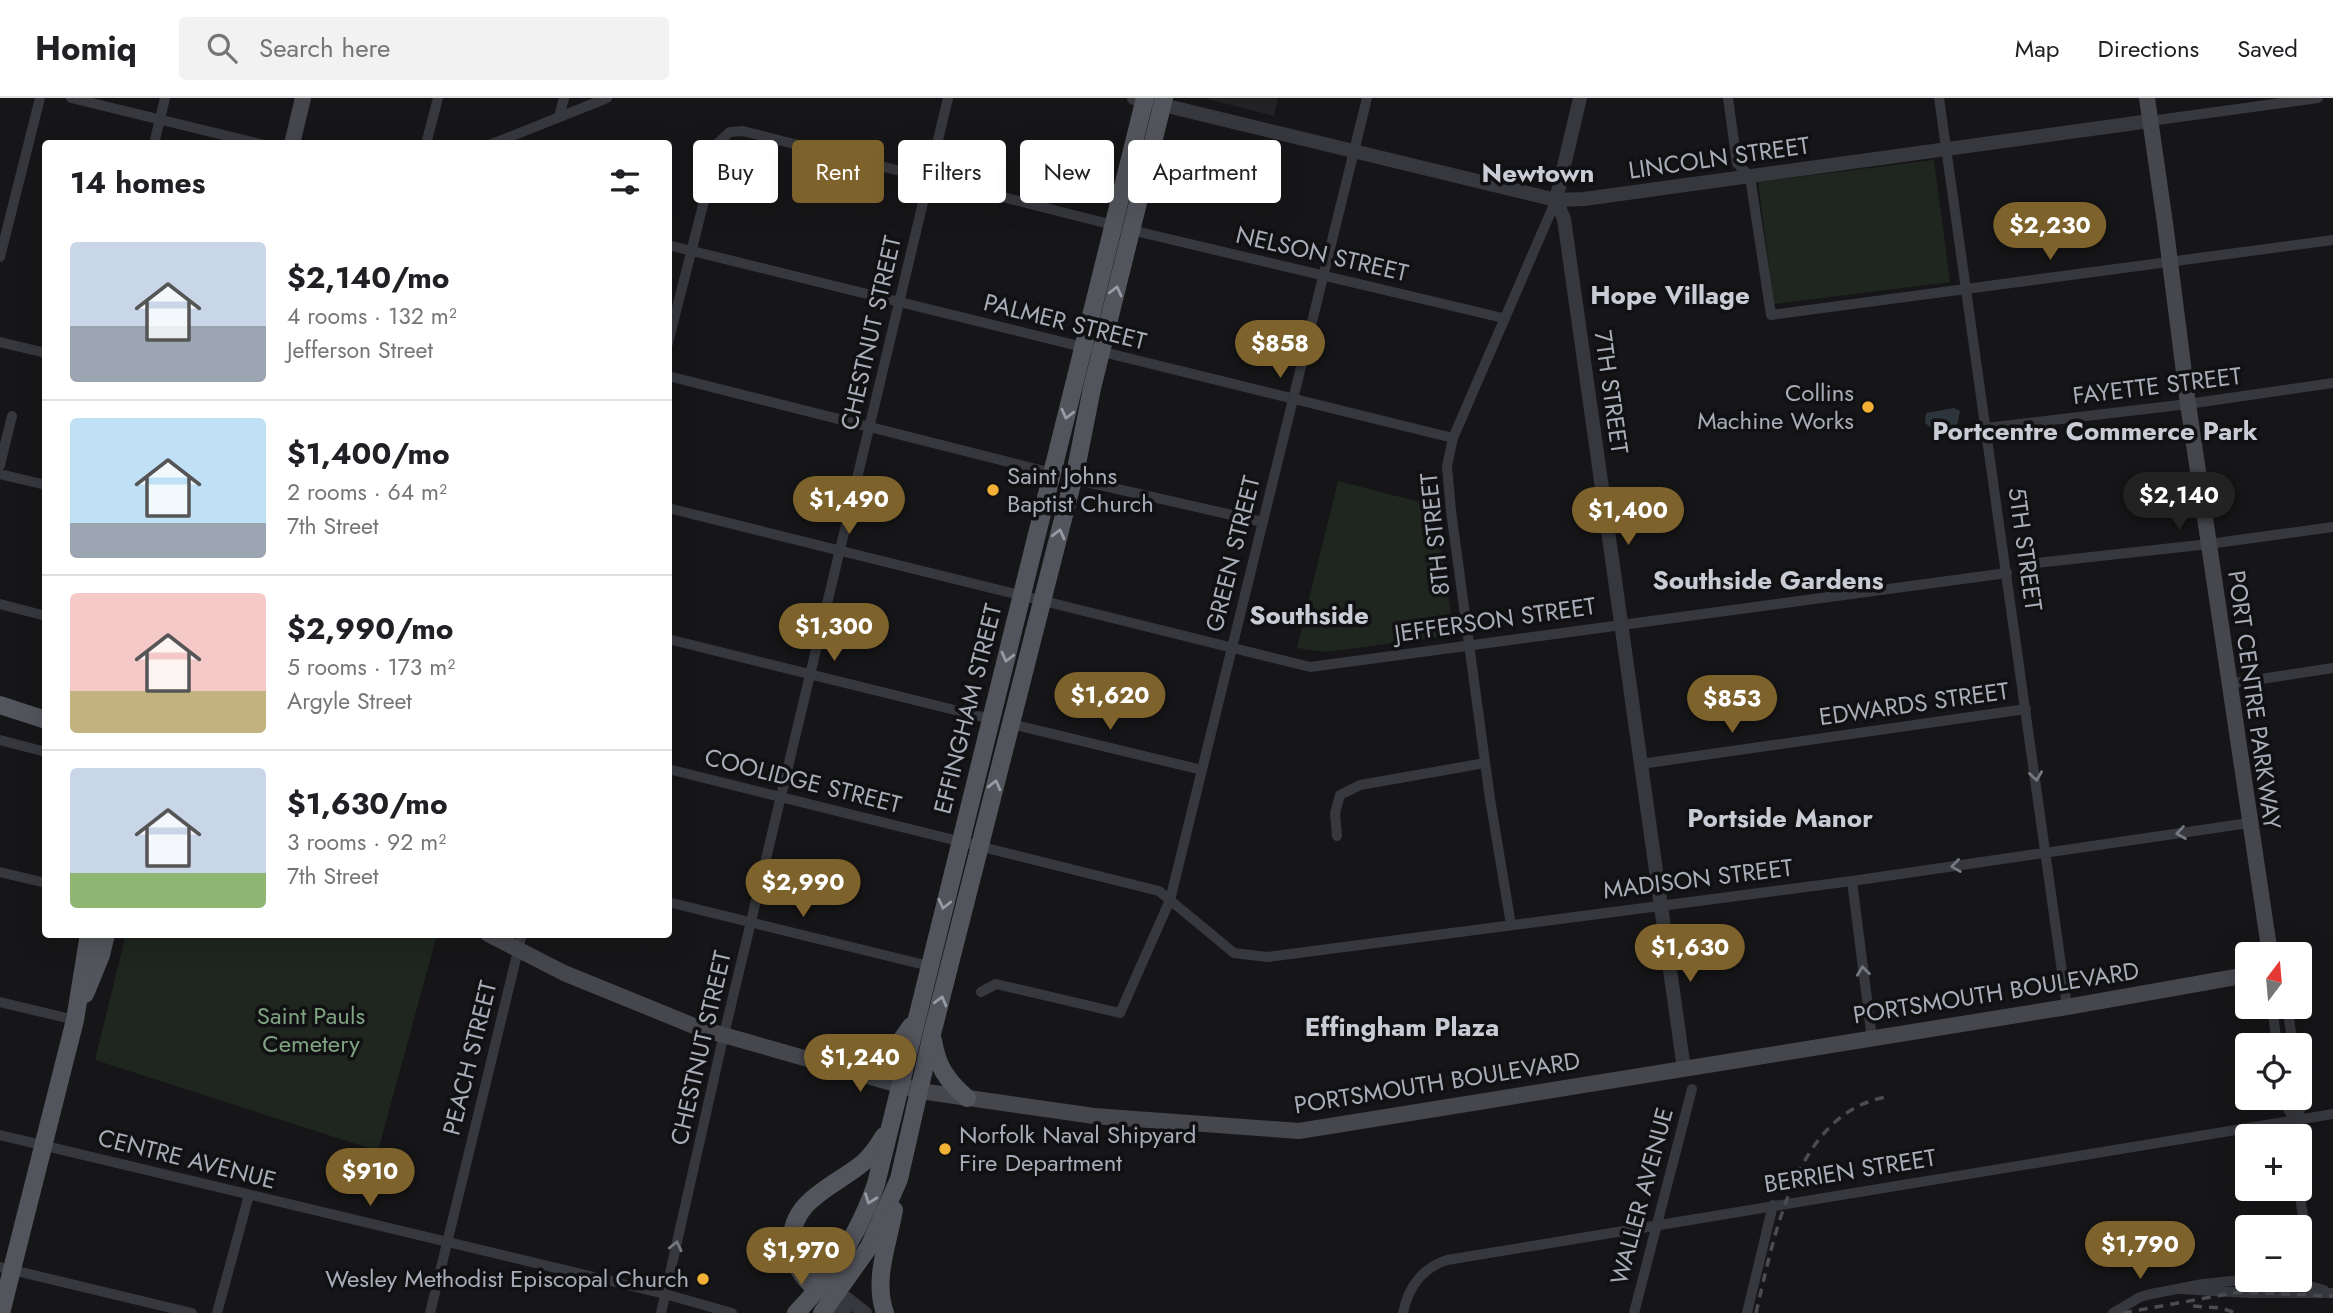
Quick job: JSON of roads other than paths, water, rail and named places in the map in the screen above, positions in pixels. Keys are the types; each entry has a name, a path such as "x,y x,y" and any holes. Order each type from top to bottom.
{"main road":[{"path":"293,140 303,98"},
{"name":"PORT CENTRE PARKWAY","path":"2147,98 2228,684 2268,942"},
{"name":"EFFINGHAM STREET","path":"797,1312 829,1302 855,1270 878,1229 899,1179 1073,479 1113,225 1141,99"},
{"name":"EFFINGHAM STREET","path":"829,1302 830,1273 865,1214 876,1184 1052,473 1131,230 1163,102"},
{"path":"0,705 42,719"},
{"path":"1,1313 6,1268 75,1020 88,938"},
{"path":"75,1020 105,938"},
{"name":"PORTSMOUTH BOULEVARD","path":"520,942 603,990 725,1037 919,1091 1094,1116 1299,1131 2067,1007 2235,977"},
{"path":"829,1067 860,1067 885,1057 902,1041 919,1015"},
{"path":"933,1034 936,1059 943,1074 967,1098"},
{"path":"829,1302 797,1268 792,1238 794,1225 801,1209 871,1155 887,1130 894,1112"},
{"path":"885,1313 880,1295 880,1273 899,1179"},
{"path":"792,1238 803,1257 830,1273 842,1274 855,1270"}],"street":[{"path":"0,257 40,98"},
{"path":"71,98 244,140"},
{"path":"155,140 165,98"},
{"path":"427,140 438,98"},
{"path":"559,117 564,98"},
{"path":"502,140 607,98"},
{"name":"CHESTNUT STREET","path":"938,140 948,98"},
{"name":"GREEN STREET","path":"981,992 996,984 1120,1013 1170,900 1367,98"},
{"name":"7TH STREET","path":"1580,98 1556,200 1564,219 1684,1069"},
{"path":"1728,98 1737,163 1750,177 1771,315 2333,240"},
{"name":"5TH STREET","path":"1939,98 2067,1007"},
{"name":"LINCOLN STREET","path":"1141,99 1163,102 1353,152 1556,200 1584,199 1750,177 2318,98"},
{"path":"672,327 719,142 723,136 730,132 743,131 898,170"},
{"path":"1006,198 1113,225"},
{"name":"8TH STREET","path":"1511,925 1485,763 1447,466 1452,438 1556,200"},
{"name":"CHESTNUT STREET","path":"661,1313 923,203"},
{"name":"NELSON STREET","path":"1131,230 1503,318"},
{"name":"PALMER STREET","path":"672,246 1452,438"},
{"path":"0,342 42,352"},
{"path":"672,377 1052,473"},
{"name":"FAYETTE STREET","path":"1986,428 2188,404 2333,383"},
{"path":"0,465 12,416"},
{"path":"0,474 42,484"},
{"path":"1073,479 1263,522"},
{"name":"JEFFERSON STREET","path":"672,509 1310,667 2007,573"},
{"path":"2028,564 2333,527"},
{"path":"0,604 42,614"},
{"path":"672,640 990,719"},
{"path":"2228,684 2333,668"},
{"name":"EDWARDS STREET","path":"1641,764 2026,709"},
{"path":"1011,724 1202,770"},
{"path":"0,740 42,751"},
{"path":"1337,836 1335,813 1340,795 1360,785 1485,763"},
{"name":"COOLIDGE STREET","path":"672,770 1159,891 1170,900"},
{"name":"MADISON STREET","path":"1170,900 1234,953 1267,957 1852,881 2249,823"},
{"path":"0,872 42,882"},
{"path":"1852,881 1871,1039"},
{"path":"672,903 929,966"},
{"name":"PEACH STREET","path":"430,1313 520,942"},
{"path":"0,1002 75,1020"},
{"name":"WALLER AVENUE","path":"1634,1313 1692,1089"},
{"path":"2287,1110 2297,1124"},
{"path":"2294,1124 2299,1110"},
{"name":"BERRIEN STREET","path":"1403,1313 1415,1282 1439,1262 2333,1114"},
{"name":"CENTRE AVENUE","path":"0,1135 665,1294 732,1313"},
{"path":"216,1313 249,1195"},
{"path":"1747,1313 1773,1205"},
{"path":"6,1268 192,1313"},
{"path":"2113,1313 2140,1297 2203,1284 2235,1281"},
{"path":"2181,1289 2235,1286"},
{"path":"2312,1287 2333,1293"},
{"path":"829,1302 852,1302 865,1313"}],"railway":[{"path":"1756,1313 1781,1216 1810,1153 1830,1127 1855,1108 1886,1097"},
{"path":"2123,1313 2239,1292 2333,1296"},
{"path":"2193,1306 2221,1308 2236,1313"}],"place":[{"name":"Collins Machine Works","path":"1868,407"},
{"name":"Saint Johns Baptist Church","path":"993,490"},
{"name":"Norfolk Naval Shipyard Fire Department","path":"945,1149"},
{"name":"Wesley Methodist Episcopal Church","path":"703,1279"}],"district":[{"name":"Newtown","path":"1538,173"},
{"name":"Hope Village","path":"1670,295"},
{"name":"Portcentre Commerce Park","path":"2095,431"},
{"name":"Southside Gardens","path":"1768,580"},
{"name":"Southside","path":"1309,615"},
{"name":"Portside Manor","path":"1780,818"},
{"name":"Effingham Plaza","path":"1402,1027"}],"park label":[{"name":"Saint Pauls Cemetery","path":"311,1030"}]}
